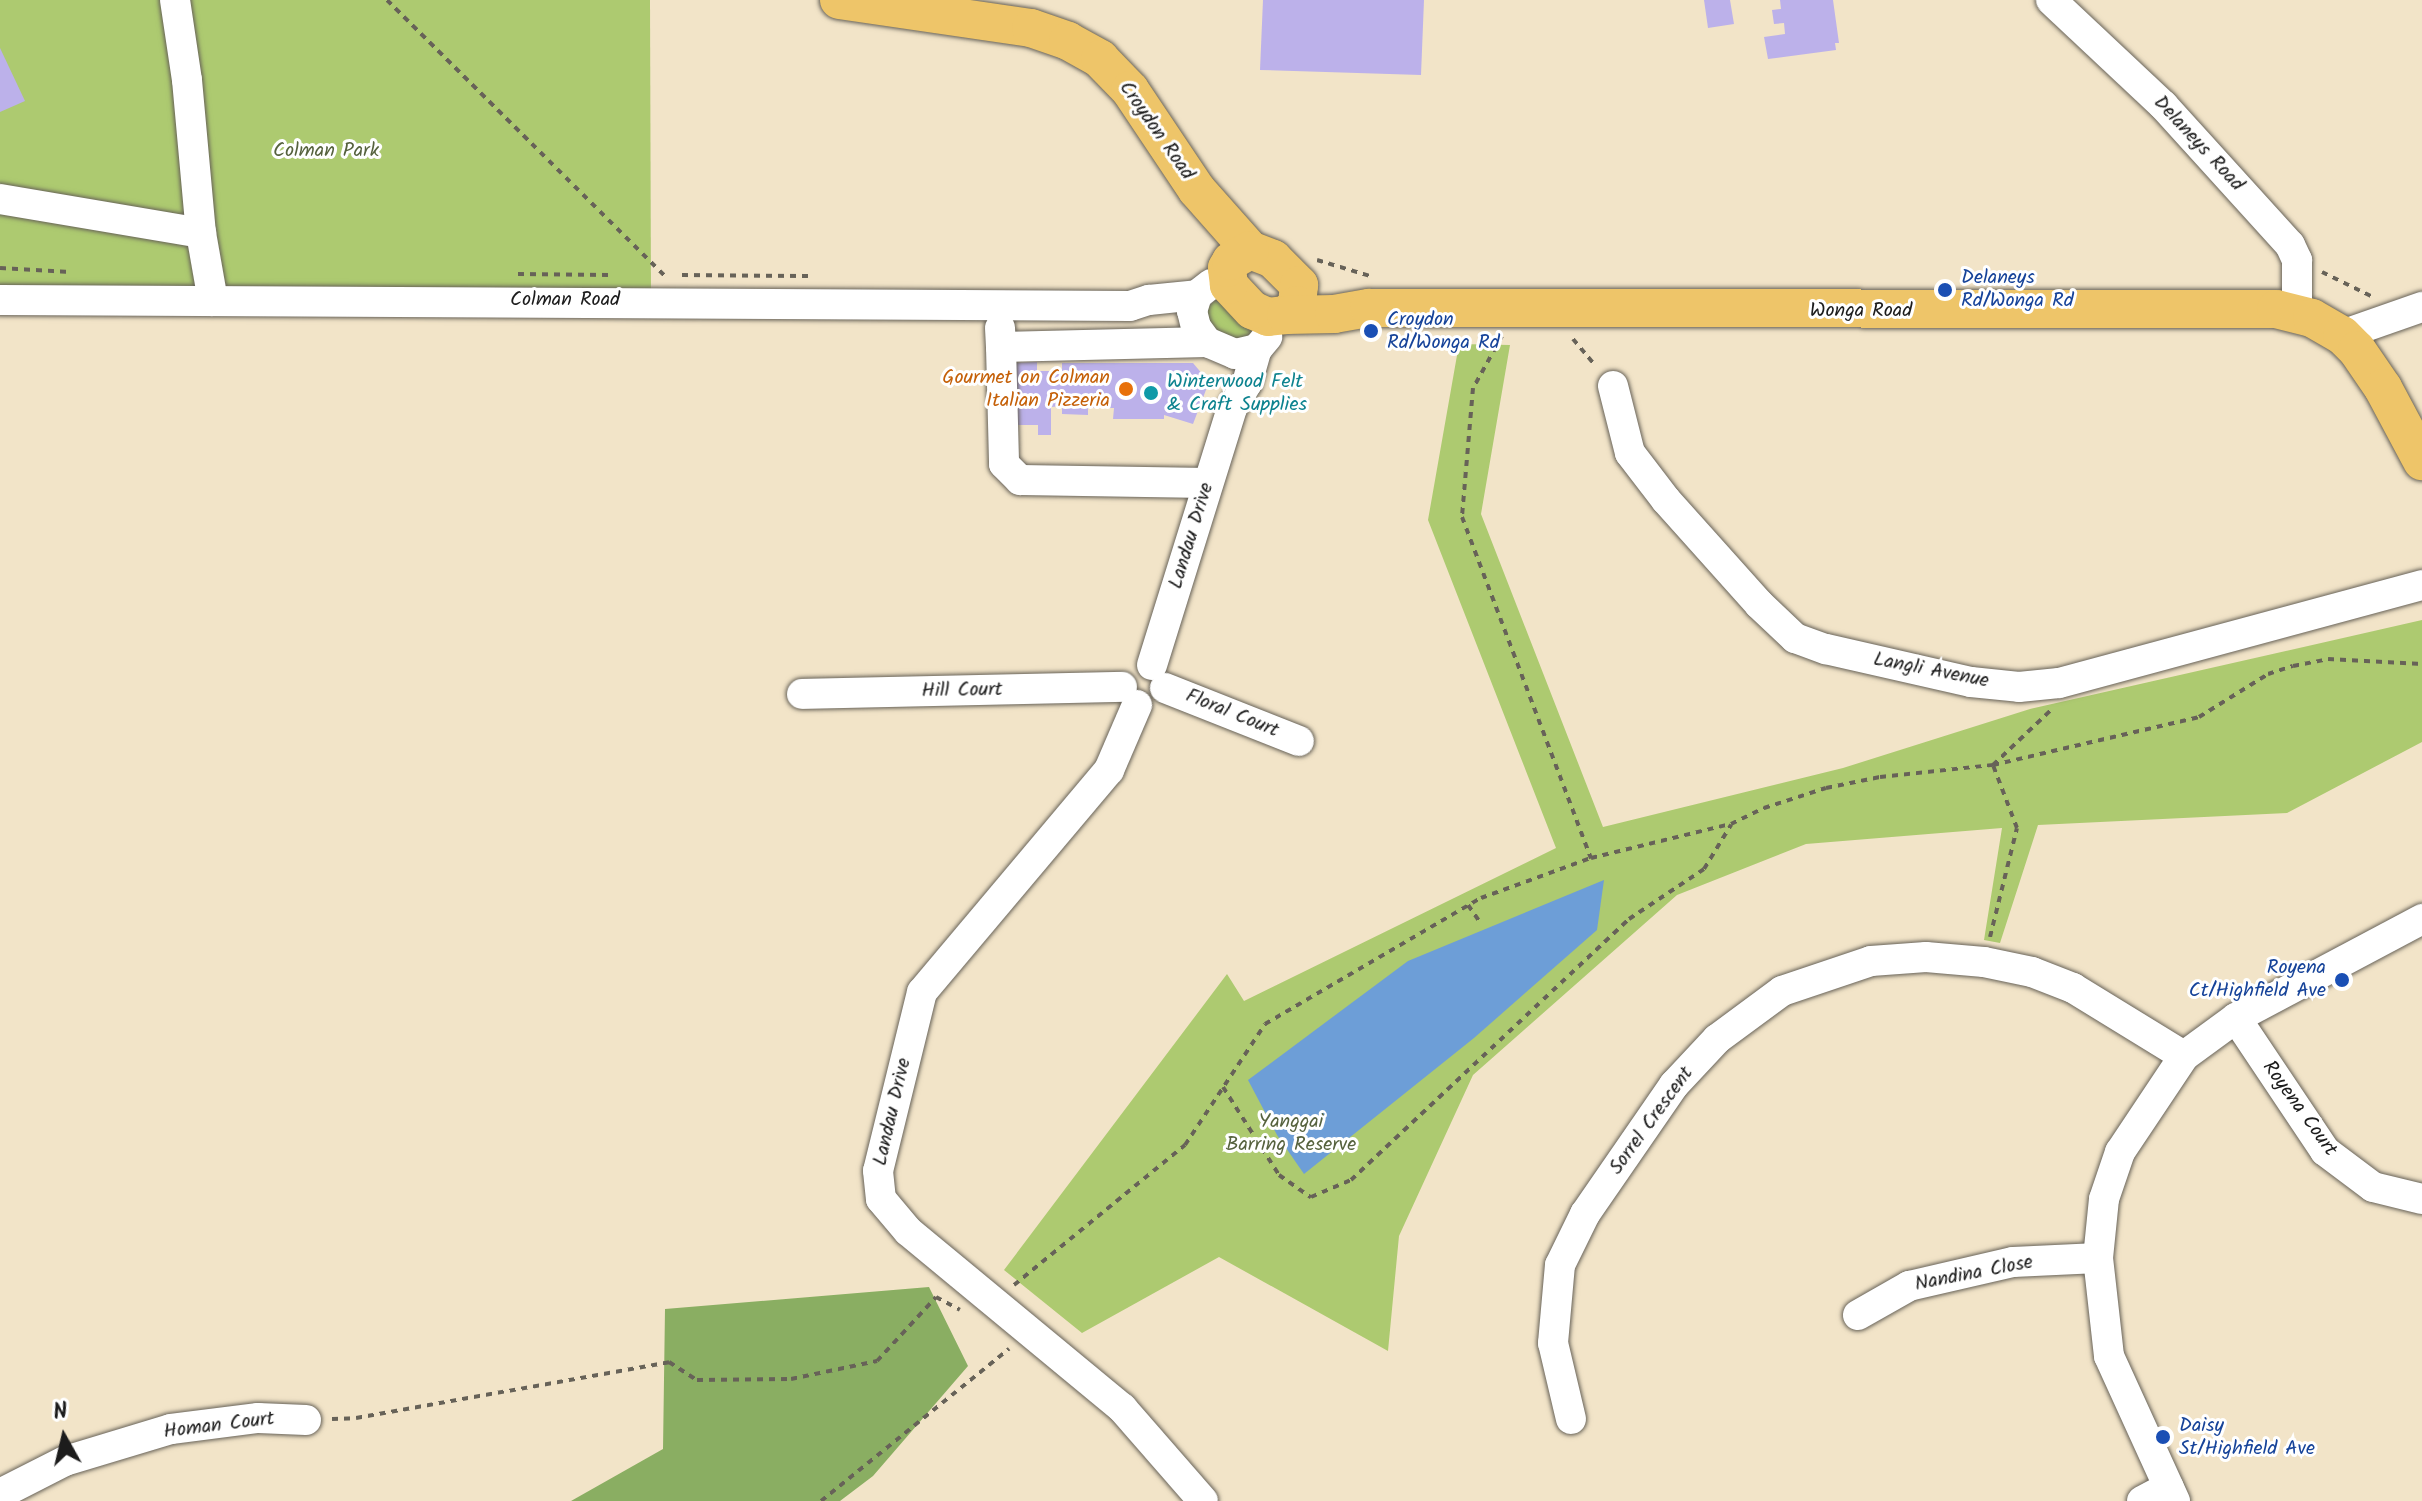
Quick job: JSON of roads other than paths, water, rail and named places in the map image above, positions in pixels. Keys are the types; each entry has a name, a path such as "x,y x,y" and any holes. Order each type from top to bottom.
{"main road":[{"name":"Croydon Road","path":"839,0 991,20 1068,41 1100,59 1130,90 1197,190 1225,273 1252,310 1292,293"},
{"path":"1225,273 1273,259 1292,293"},
{"name":"Wonga Road","path":"1292,293 1375,293 1505,309 1549,310 2240,308 2298,295 2367,361 2422,461"}],"street":[{"path":"175,0 187,80 201,233 213,301"},
{"name":"Delaneys Road","path":"2051,0 2163,105 2290,245 2297,260 2298,295"},
{"path":"0,199 201,233"},
{"path":"1225,273 1192,311 1232,408"},
{"name":"Colman Road","path":"0,300 1130,306 1225,273"},
{"name":"Landau Drive","path":"1159,676 1208,483 1232,408 1247,383 1257,349 1292,293"},
{"path":"999,306 1004,464 1020,480 1208,483"},
{"name":"Colman Road","path":"1130,306 1206,339"},
{"path":"2342,335 2405,312"},
{"path":"1001,347 1206,339 1235,354 1257,349"},
{"name":"Langli Avenue","path":"1613,386 1630,453 1759,604 1795,638 1826,649 1971,682 2019,687 2059,683 2422,585"},
{"path":"1130,696 1152,704 1159,676"},
{"name":"Floral Court","path":"1159,676 1299,741"},
{"name":"Hill Court","path":"802,694 1130,696"},
{"name":"Landau Drive","path":"1130,696 1109,770 922,992 883,1139 878,1171 881,1199 908,1231 1122,1408 1203,1501"},
{"path":"2162,1496 2109,1356 2098,1258 2104,1199 2120,1152 2184,1056 2236,1018 2422,919"},
{"name":"Sorrel Crescent","path":"1571,1419 1553,1343 1560,1265 1585,1214 1674,1085 1717,1039 1782,991 1871,961 1926,957 1984,962 2032,972 2073,988 2184,1056"},
{"name":"Royena Court","path":"2236,1018 2325,1151 2373,1187 2422,1199"},
{"name":"Nandina Close","path":"1858,1315 1909,1286 2013,1262 2098,1258"},
{"name":"Homan Court","path":"0,1494 65,1461 171,1429 258,1418 306,1420"}],"water":[{"path":"1604,880 1597,930 1474,1038 1304,1174 1277,1135 1248,1080 1408,961"}],"place":[{"name":"Delaneys Rd/Wonga Rd","path":"1945,290"},
{"name":"Croydon Rd/Wonga Rd","path":"1371,331"},
{"name":"Gourmet on Colman Italian Pizzeria","path":"1126,389"},
{"name":"Winterwood Felt & Craft Supplies","path":"1151,393"},
{"name":"Royena Ct/Highfield Ave","path":"2342,980"},
{"name":"Daisy St/Highfield Ave","path":"2163,1437"}],"park label":[{"name":"Colman Park","path":"326,151"},
{"name":"Yanggai Barring Reserve","path":"1291,1134"}]}
